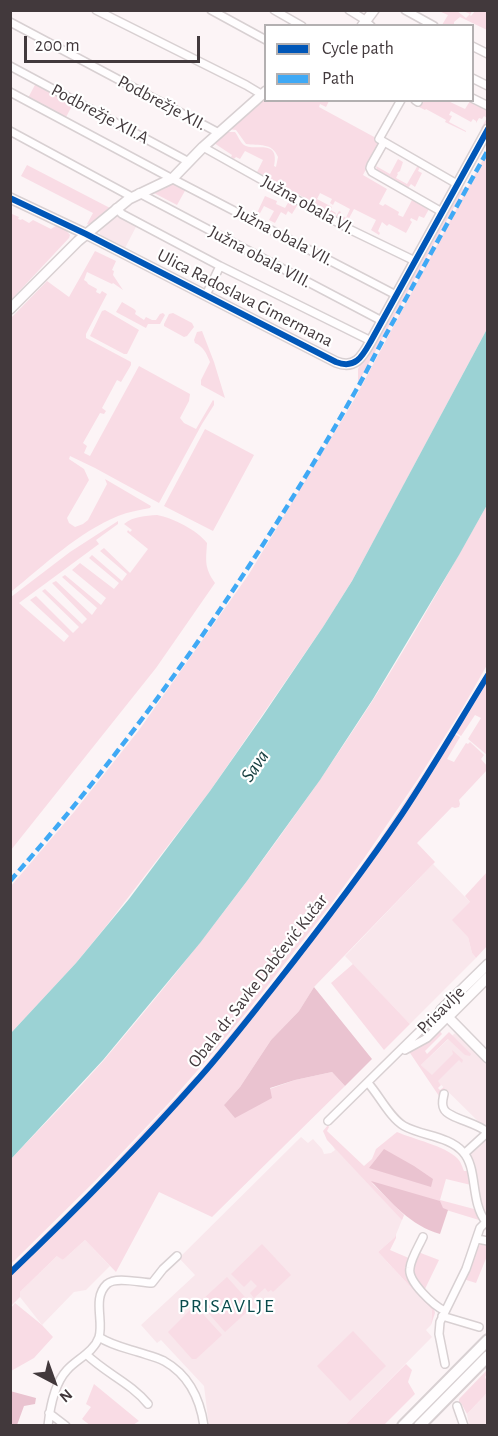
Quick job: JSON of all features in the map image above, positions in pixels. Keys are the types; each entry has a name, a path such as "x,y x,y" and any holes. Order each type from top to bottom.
{"main road":[{"path":"403,1425 488,1340"},
{"path":"418,1425 488,1356"}],"street":[{"path":"10,309 75,243 116,208 136,195 173,178 263,92 96,10"},
{"path":"211,10 264,39"},
{"path":"274,10 298,24"},
{"path":"349,10 362,18 366,24 374,10"},
{"path":"405,10 430,24"},
{"name":"Podbrežje XII.","path":"10,22 219,133"},
{"path":"474,47 488,54"},
{"name":"Podbrežje XII.A","path":"10,66 189,162"},
{"path":"474,79 488,86"},
{"name":"Južna obala VII.","path":"10,92 396,296"},
{"path":"474,99 488,106"},
{"path":"399,102 370,168 372,172 442,212"},
{"name":"Ulica Radoslava Cimermana","path":"10,198 86,234 340,364 350,364 359,359 371,341 488,129"},
{"name":"Južna obala VIII.","path":"10,131 382,321"},
{"path":"382,141 457,184"},
{"name":"Južna obala VI.","path":"203,147 351,230 415,261"},
{"path":"116,208 122,214 220,266 371,341"},
{"path":"206,295 220,266"},
{"name":"Prisavlje","path":"328,1121 395,1056 427,1038 444,1014 488,964"},
{"name":"Prisavlje","path":"444,1014 488,978"},
{"path":"444,1014 488,1058"},
{"path":"465,1035 474,1039 488,1052"},
{"path":"368,1083 402,1124 451,1143 465,1153 479,1211 487,1223 480,1228 466,1269 439,1328 445,1364"},
{"path":"444,1094 442,1105 446,1112 487,1132 465,1153"},
{"path":"423,1237 410,1267 413,1281 444,1313 478,1327"},
{"path":"477,1239 488,1241"},
{"path":"48,1425 51,1402 64,1373 94,1346 99,1337 100,1298 107,1284 116,1280 152,1283 177,1256"},
{"path":"99,1337 163,1360 182,1374 194,1390 202,1410 204,1425"},
{"path":"86,1354 137,1392 148,1404"},
{"path":"457,1406 464,1425"},
{"path":"49,1413 66,1425"}],"shaded area":[{"path":"439,11 457,11 466,18 470,14 463,11 472,11 471,16 475,11 487,11 487,30 460,17 454,24 443,24 448,15"},
{"path":"36,83 74,102 65,119 28,98"},
{"path":"264,97 264,102 328,102 326,107 320,104 319,107 376,138 375,141 379,144 363,175 387,189 379,204 383,206 385,204 403,217 412,200 429,209 424,218 419,216 417,221 411,218 412,222 406,233 382,222 378,231 379,235 371,230 376,220 354,209 347,222 336,216 339,211 346,218 350,209 335,201 333,205 330,203 332,199 320,193 317,199 332,207 331,210 336,213 335,215 257,172 263,160 245,151 240,159 231,157 232,155 214,143 225,132 235,132 240,141 248,147 270,149 275,157 274,166 276,167 278,157 269,147 246,144 236,130 228,129"},
{"path":"419,102 450,102 465,109 469,102 472,102 487,109 487,118 484,116 482,119 479,118 476,123 473,119 471,122 451,111 449,115 452,116 449,122 466,132 417,106"},
{"path":"487,152 487,329 352,581 210,791 76,963 11,1033 11,886 139,730 249,574 354,400"},
{"path":"398,159 403,162 396,178 407,184 418,165 420,167 418,171 422,173 415,187 411,184 408,188 377,171 376,166 390,174"},
{"path":"27,165 110,208 90,225 87,224 93,213 21,176"},
{"path":"174,183 186,189 177,205 152,192"},
{"path":"460,187 464,189 358,383 358,369"},
{"path":"281,194 298,204 292,214 288,211 286,215 281,212 275,223 269,220 274,211 264,206 259,215 257,213 265,196 277,201 276,204 285,208 289,201 280,196"},
{"path":"10,209 12,214 19,217 18,219 29,223 33,220 51,229 57,225 70,235 11,300"},
{"path":"114,213 137,225 124,250 105,241 100,234 99,228"},
{"path":"95,251 116,261 112,270 113,275 123,290 87,272 84,280 97,289 96,292 100,294 102,291 107,294 86,338 131,362 131,365 121,382 117,380 102,408 106,411 104,414 100,413 83,443 87,446 84,453 90,456 139,366 190,394 180,418 184,423 196,429 213,400 214,405 159,503 70,456 69,459 84,469 89,480 67,518 69,523 75,527 88,520 107,484 105,479 151,506 118,516 89,531 11,592 11,318 47,281 69,297"},
{"path":"122,302 134,309 135,314 144,320 146,317 156,320 160,314 165,315 160,324 148,324 146,328 116,312"},
{"path":"105,310 139,330 127,354 90,336 102,311"},
{"path":"173,313 192,323 194,327 187,336 184,337 164,326 169,314"},
{"path":"202,331 225,398 201,385 201,380 210,362 201,346 194,340 197,332"},
{"path":"205,429 254,455 213,531 164,506"},
{"path":"487,505 487,665 462,709 365,857 251,1007 169,1103 95,1181 11,1264 11,1159 93,1073 140,1017 278,839 373,700"},
{"path":"157,515 184,525 207,543 206,564 215,583 156,668 11,850 11,597 70,552 118,521 118,524 96,540 99,544 19,603 64,642 69,636 30,600 36,596 73,633 79,627 42,591 45,589 82,624 87,619 52,583 56,581 92,615 97,608 62,577 65,575 101,605 106,598 72,570 80,563 114,589 119,583 89,558 92,555 122,581 127,574 100,551 104,548 130,573 148,549 127,532 132,530 124,524 136,518"},
{"path":"487,671 487,755 468,739 481,718 475,715 461,736 452,730"},
{"path":"451,732 460,737 447,759 454,762 466,743 470,742 484,755 481,759 487,766 487,770 459,800 459,807 452,807 417,843 435,862 314,987 299,1011 271,1040 240,1087 224,1105 295,1080 332,1072 345,1086 212,1217 159,1192 116,1272 85,1240 63,1260 57,1256 20,1292 20,1297 11,1306 13,1265 90,1191 197,1077 283,973 380,842"},
{"path":"433,864 470,902 468,937 472,953 476,958 410,1024 345,956"},
{"path":"487,872 487,946 476,958 472,953 468,937 452,920 470,902 465,896"},
{"path":"353,964 410,1024 384,1050 331,983"},
{"path":"314,987 372,1059 345,1086 332,1072 295,1080 270,1088 272,1098 235,1118 224,1105 240,1087 271,1040 299,1011"},
{"path":"439,1030 442,1034 425,1051 427,1054 449,1032 471,1054 470,1056 465,1055 448,1039 421,1065 432,1075 453,1054 452,1050 463,1060 462,1063 459,1060 438,1081 441,1085 438,1088 440,1090 444,1087 445,1089 441,1099 408,1050 425,1044"},
{"path":"455,1033 487,1062 488,1127 486,1129 421,1065"},
{"path":"328,1125 327,1131 364,1166 372,1159 376,1149 397,1132 437,1146 452,1154 460,1161 464,1171 468,1171 471,1185 446,1179 440,1200 474,1209 479,1220 372,1183 404,1215 402,1220 327,1140 323,1131"},
{"path":"487,1136 487,1219 483,1214 477,1191 479,1188 475,1165 470,1157 471,1152"},
{"path":"301,1137 308,1143 313,1139 324,1154 335,1150 333,1146 404,1215 395,1237 378,1252 432,1310 431,1325 426,1330 432,1337 345,1425 209,1426 204,1386 161,1340 157,1343 141,1325 195,1275 179,1258"},
{"path":"384,1149 433,1179 431,1187 369,1168"},
{"path":"371,1181 440,1201 443,1208 448,1210 440,1234 411,1219"},
{"path":"396,1234 390,1250 411,1259 407,1270 408,1277 434,1308 435,1313 431,1325 432,1310 378,1252"},
{"path":"85,1240 110,1266 86,1290 74,1292 42,1325 20,1297 20,1292 58,1255 63,1260"},
{"path":"262,1244 291,1275 273,1292 271,1290 268,1292 265,1288 254,1298 250,1293 257,1286 251,1280 244,1287 231,1274"},
{"path":"487,1245 487,1256 476,1283 463,1279 478,1246"},
{"path":"418,1252 439,1260 424,1291 416,1282 412,1269"},
{"path":"227,1277 252,1305 225,1332 204,1308 202,1300"},
{"path":"15,1303 53,1337 34,1358 11,1371 11,1308"},
{"path":"191,1309 200,1311 222,1335 196,1359 192,1359 168,1332"},
{"path":"353,1331 386,1366 350,1401 317,1366"},
{"path":"406,1364 412,1370 408,1382 415,1394 384,1425 345,1425"},
{"path":"487,1370 485,1377 487,1393 467,1414 459,1399"},
{"path":"94,1384 139,1421 133,1425 91,1426 82,1419 91,1407 86,1404"},
{"path":"10,1391 36,1398 35,1404 24,1406 17,1425 11,1425"},
{"path":"487,1393 487,1425 469,1425 467,1414"}],"water":[{"name":"Sava","path":"487,329 487,505 459,555 373,699 320,780 247,881 200,943 103,1060 11,1159 11,1033 76,963 129,899 210,791 323,627 352,581"}],"marked path":[{"path":"10,881 106,766 195,646 238,583 355,392 488,150"}],"cycle path":[{"path":"10,198 86,234 336,362 349,364 358,360 368,346 488,129"},
{"name":"Obala dr. Savke Dabčević Kučar","path":"10,1273 154,1127 245,1023 322,925 386,837 488,675"}],"district":[{"name":"PRISAVLJE","path":"227,1306"}]}
